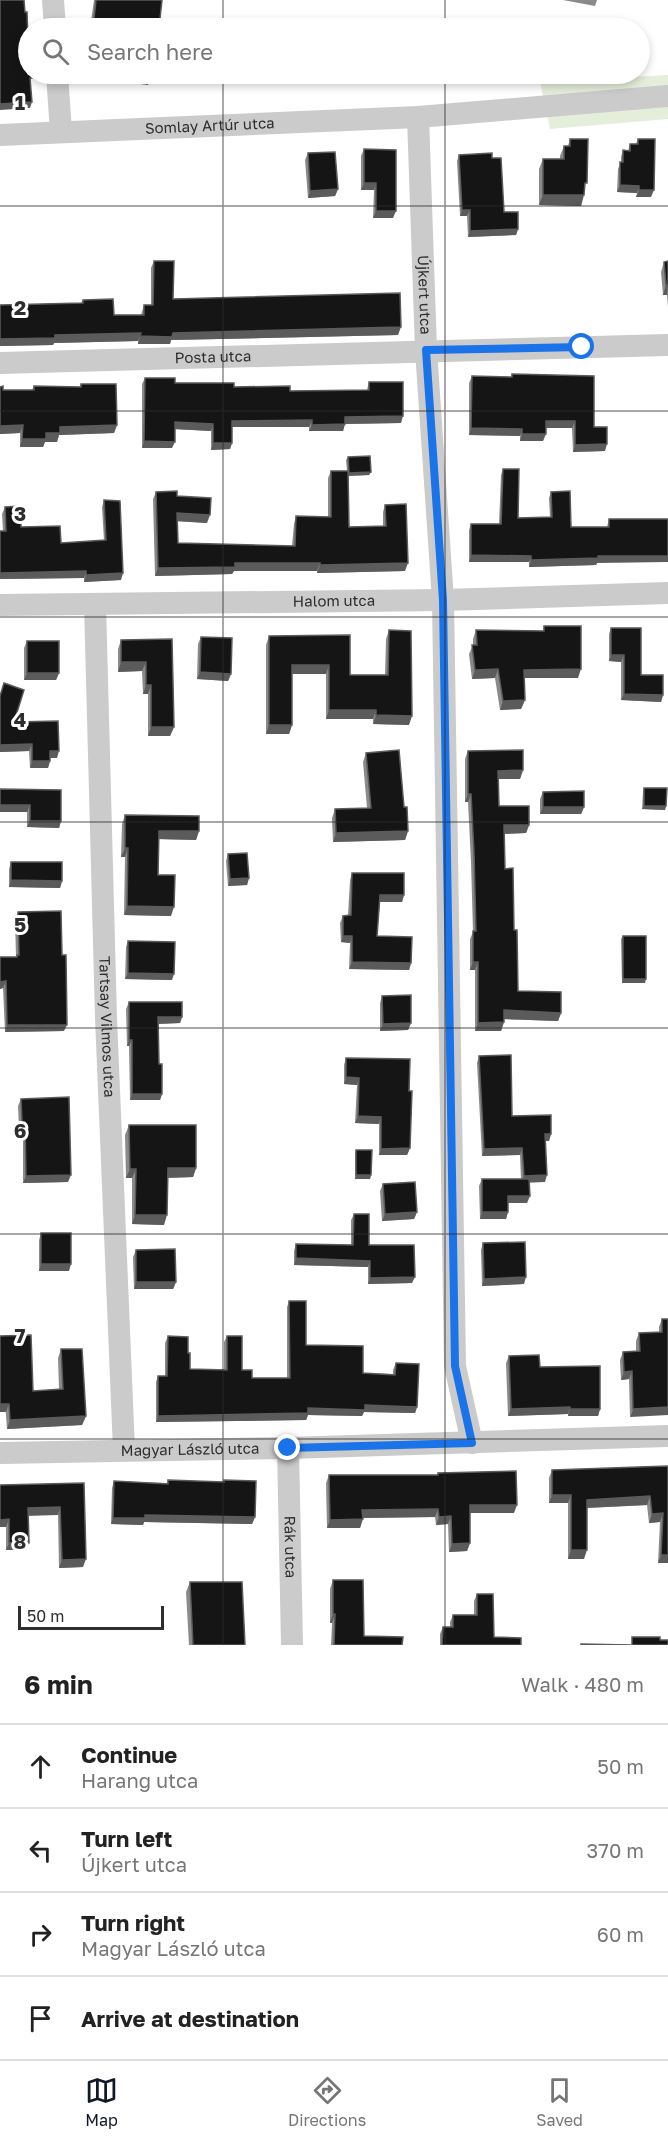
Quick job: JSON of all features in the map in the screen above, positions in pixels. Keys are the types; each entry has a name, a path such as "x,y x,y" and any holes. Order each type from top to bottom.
{"street":[{"path":"53,0 54,18"},
{"path":"58,84 61,132"},
{"name":"Somlay Artúr utca","path":"0,135 418,117 668,96"},
{"name":"Újkert utca","path":"418,117 426,350 443,600 455,1366 472,1443"},
{"name":"Posta utca","path":"0,363 668,345"},
{"name":"Halom utca","path":"0,605 443,600 668,593"},
{"name":"Tartsay Vilmos utca","path":"95,604 106,1018 124,1450"},
{"name":"Magyar László utca","path":"0,1452 288,1448 668,1436"},
{"name":"Rák utca","path":"288,1448 292,1645"}],"green space":[{"path":"668,75 668,119 550,129 540,84 650,84 650,76"}],"building":[{"path":"0,0 24,0 27,18 18,18 18,84 30,84 32,102 0,104"},
{"path":"96,0 162,0 160,18 94,18"},
{"path":"570,139 588,139 587,183 585,183 584,195 543,195 543,159 564,159 564,146 570,146"},
{"path":"638,139 655,139 654,190 639,190 639,186 620,185 620,162 623,162 623,150 630,151 630,144 638,144"},
{"path":"364,149 396,150 396,211 376,211 376,183 364,183"},
{"path":"335,152 338,189 310,191 308,153"},
{"path":"492,153 492,158 501,158 504,212 518,212 518,229 470,231 470,210 462,210 459,155"},
{"path":"154,261 174,261 173,299 400,293 401,327 173,333 172,337 140,336 141,333 0,339 0,305 83,303 83,300 113,299 114,315 144,315 144,305 153,305"},
{"path":"668,261 668,285 666,285 664,262"},
{"path":"512,374 594,376 594,427 607,427 607,444 575,445 575,421 546,421 546,434 522,434 522,429 471,428 472,376 512,377"},
{"path":"145,378 175,378 175,383 234,383 234,387 290,386 290,391 369,390 369,382 403,382 403,416 345,417 345,424 312,425 312,420 232,421 232,443 213,443 213,424 175,422 175,442 144,441"},
{"path":"81,384 116,384 117,425 60,427 60,433 46,433 46,439 22,439 23,425 0,426 0,387 3,386 3,390 34,390 34,386 81,387"},
{"path":"370,456 371,472 349,473 348,457"},
{"path":"503,469 519,469 518,518 552,517 551,492 570,491 571,527 609,527 609,519 668,519 668,556 598,556 598,558 531,560 531,556 471,555 471,524 501,524"},
{"path":"331,471 348,471 349,527 386,526 385,505 406,504 408,563 320,565 320,563 235,563 235,567 158,568 156,492 177,491 177,496 211,498 210,515 177,513 178,543 295,546 296,516 331,517"},
{"path":"104,500 120,501 123,573 86,575 86,571 0,573 0,531 6,531 5,507 21,506 21,527 60,526 61,543 106,540"},
{"path":"544,626 581,626 581,669 524,670 525,700 503,701 498,669 475,670 472,645 477,645 476,630 544,631"},
{"path":"611,628 641,628 641,675 663,675 663,695 624,694 624,655 611,655"},
{"path":"389,630 411,631 412,716 376,715 376,710 329,710 329,665 292,665 292,725 269,725 269,636 350,635 350,675 388,675"},
{"path":"201,637 232,638 231,674 200,672"},
{"path":"172,639 174,727 151,727 151,685 146,685 146,662 121,662 121,640"},
{"path":"27,641 59,641 59,673 27,673"},
{"path":"4,683 24,690 14,722 58,721 59,751 50,751 50,761 32,761 32,744 0,745 0,696"},
{"path":"399,750 408,831 336,833 335,809 371,808 366,753"},
{"path":"523,750 523,770 498,771 499,806 529,806 529,825 504,825 505,869 513,868 518,991 561,992 561,1013 504,1010 504,1022 478,1023 478,962 473,962 473,931 476,931 471,794 468,794 468,751"},
{"path":"644,788 667,788 666,806 644,806"},
{"path":"0,789 61,790 61,821 30,821 30,805 0,805"},
{"path":"584,791 584,807 543,807 543,792"},
{"path":"125,815 199,816 199,831 159,831 158,875 175,875 174,907 127,906 128,848 125,848"},
{"path":"247,853 249,878 230,879 228,854"},
{"path":"11,862 62,862 62,881 11,880"},
{"path":"352,873 404,873 404,895 380,895 377,936 412,937 411,963 352,962 352,936 343,936 343,916 351,915"},
{"path":"61,911 62,955 66,955 67,1025 7,1025 6,981 0,982 0,957 19,955 18,912"},
{"path":"623,936 646,936 646,979 623,979"},
{"path":"128,941 175,942 174,974 128,973"},
{"path":"411,995 411,1023 383,1024 382,996"},
{"path":"129,1002 182,1002 182,1017 158,1017 162,1094 132,1094"},
{"path":"511,1055 512,1116 551,1115 551,1134 545,1134 547,1175 524,1176 522,1148 484,1149 479,1056"},
{"path":"346,1058 410,1059 409,1091 412,1091 410,1148 381,1149 381,1117 358,1116 359,1078 346,1077"},
{"path":"69,1097 71,1175 26,1176 25,1122 22,1122 21,1099"},
{"path":"129,1125 196,1125 196,1168 168,1168 167,1215 135,1215 136,1169 130,1169"},
{"path":"356,1150 372,1150 371,1175 356,1175"},
{"path":"482,1179 529,1179 530,1196 508,1196 508,1212 482,1212"},
{"path":"415,1182 417,1212 385,1214 383,1184"},
{"path":"354,1214 369,1214 369,1245 414,1245 415,1277 370,1278 370,1261 296,1258 296,1244 353,1245"},
{"path":"41,1233 71,1233 71,1264 41,1264"},
{"path":"525,1242 526,1277 484,1279 483,1243"},
{"path":"175,1249 176,1282 136,1282 136,1250"},
{"path":"289,1301 306,1301 306,1345 363,1346 363,1373 395,1375 396,1363 419,1364 417,1407 365,1405 365,1410 308,1408 308,1413 158,1416 158,1376 167,1376 168,1336 188,1337 190,1369 227,1370 227,1336 242,1336 242,1370 252,1370 252,1378 290,1378"},
{"path":"662,1319 668,1319 668,1407 633,1409 632,1371 624,1372 623,1352 640,1351 639,1333 662,1332"},
{"path":"31,1335 33,1391 63,1389 61,1349 82,1349 86,1416 10,1420 9,1404 0,1404 0,1336"},
{"path":"539,1355 540,1367 600,1366 600,1409 570,1409 570,1407 511,1409 509,1356"},
{"path":"668,1466 668,1555 661,1555 663,1513 652,1514 650,1496 587,1500 587,1550 571,1550 571,1495 552,1495 552,1470"},
{"path":"516,1471 517,1505 470,1505 470,1543 452,1544 451,1516 439,1517 438,1509 362,1510 363,1519 330,1520 329,1475 438,1475 438,1473"},
{"path":"168,1480 256,1481 255,1517 145,1515 145,1518 113,1518 114,1481 168,1484"},
{"path":"84,1483 86,1559 62,1560 60,1507 28,1508 29,1543 9,1543 9,1519 0,1520 0,1485"},
{"path":"333,1580 363,1580 364,1636 403,1637 402,1645 334,1645"},
{"path":"190,1582 242,1582 245,1645 193,1645"},
{"path":"477,1594 493,1594 494,1637 521,1638 521,1645 442,1645 443,1627 453,1627 453,1615 477,1615"},
{"path":"632,1637 660,1637 660,1640 668,1640 668,1645 632,1645"},
{"path":"581,1644 631,1645 581,1645"}],"route":[{"path":"288,1448 472,1443 455,1366 443,600 426,350 582,347"}]}
